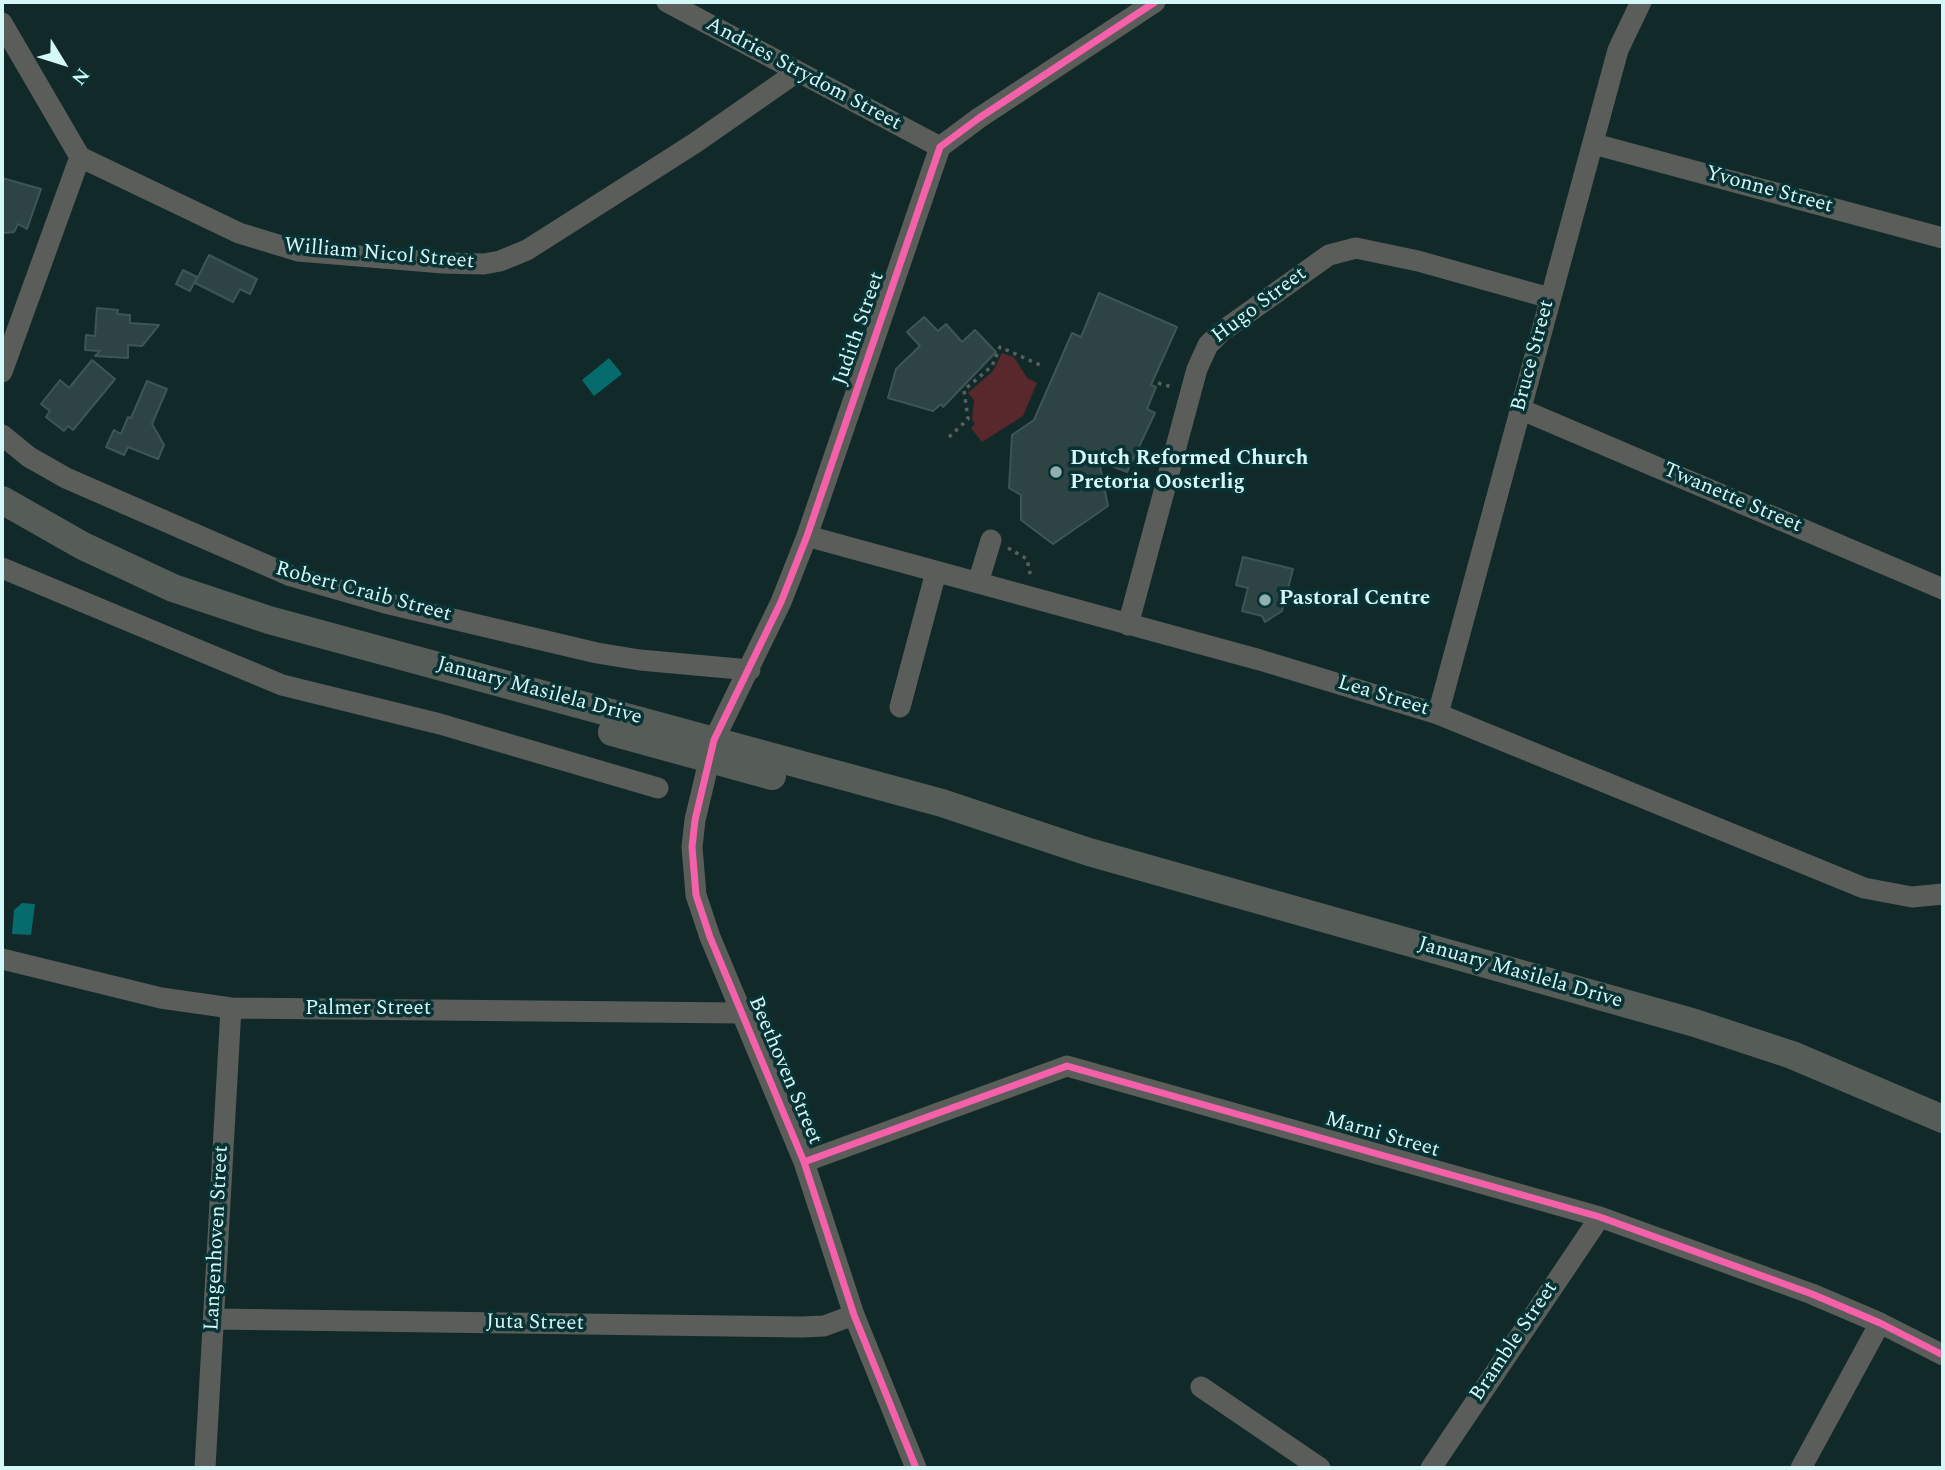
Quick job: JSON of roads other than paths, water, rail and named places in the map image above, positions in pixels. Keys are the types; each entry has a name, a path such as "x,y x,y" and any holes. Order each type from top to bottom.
{"main road":[{"name":"January Masilela Drive","path":"2,500 83,546 205,600 937,820 1089,852 1695,1023 1792,1055 1943,1119"},
{"name":"January Masilela Drive","path":"2,516 77,560 171,601 464,690 711,750"}],"street":[{"name":"Andries Strydom Street","path":"667,2 940,147"},
{"path":"940,147 979,118 1155,2"},
{"name":"Bruce Street","path":"1438,713 1618,50 1641,2"},
{"path":"2,23 80,158 2,372"},
{"name":"William Nicol Street","path":"80,158 239,233 272,245 309,252 484,264 515,256 541,242 706,135 797,72"},
{"name":"Yvonne Street","path":"1594,144 1943,238"},
{"name":"Judith Street","path":"711,750 750,670 807,536 940,147"},
{"name":"Hugo Street","path":"1128,625 1197,369 1208,345 1221,332 1329,255 1356,248 1418,261 1550,298"},
{"name":"Twanette Street","path":"1520,409 1943,589"},
{"name":"Robert Craib Street","path":"2,435 29,457 66,478 269,568 315,584 597,653 640,660 750,670"},
{"name":"Lea Street","path":"807,536 1438,713 1864,888 1912,897 1943,894"},
{"path":"978,583 991,540"},
{"path":"2,568 263,678 440,724 658,788"},
{"path":"900,707 936,572"},
{"name":"Beethoven Street","path":"711,750 695,820 693,876 710,937 804,1162 854,1315 916,1468"},
{"name":"Palmer Street","path":"2,959 161,998 230,1009 740,1013"},
{"name":"Langenhoven Street","path":"205,1468 230,1009"},
{"name":"Marni Street","path":"804,1162 1067,1066 1600,1217 1880,1323 1943,1355"},
{"name":"Bramble Street","path":"1431,1468 1600,1217"},
{"name":"Juta Street","path":"214,1320 802,1327 824,1326 854,1315"},
{"path":"1801,1468 1880,1323"},
{"path":"1201,1387 1320,1468"}],"water":[{"path":"609,358 622,374 594,396 582,380"},
{"path":"22,903 35,904 31,935 12,934 14,910"}],"place":[{"name":"Dutch Reformed Church Pretoria Oosterlig","path":"1056,472"},
{"name":"Pastoral Centre","path":"1265,600"}]}
